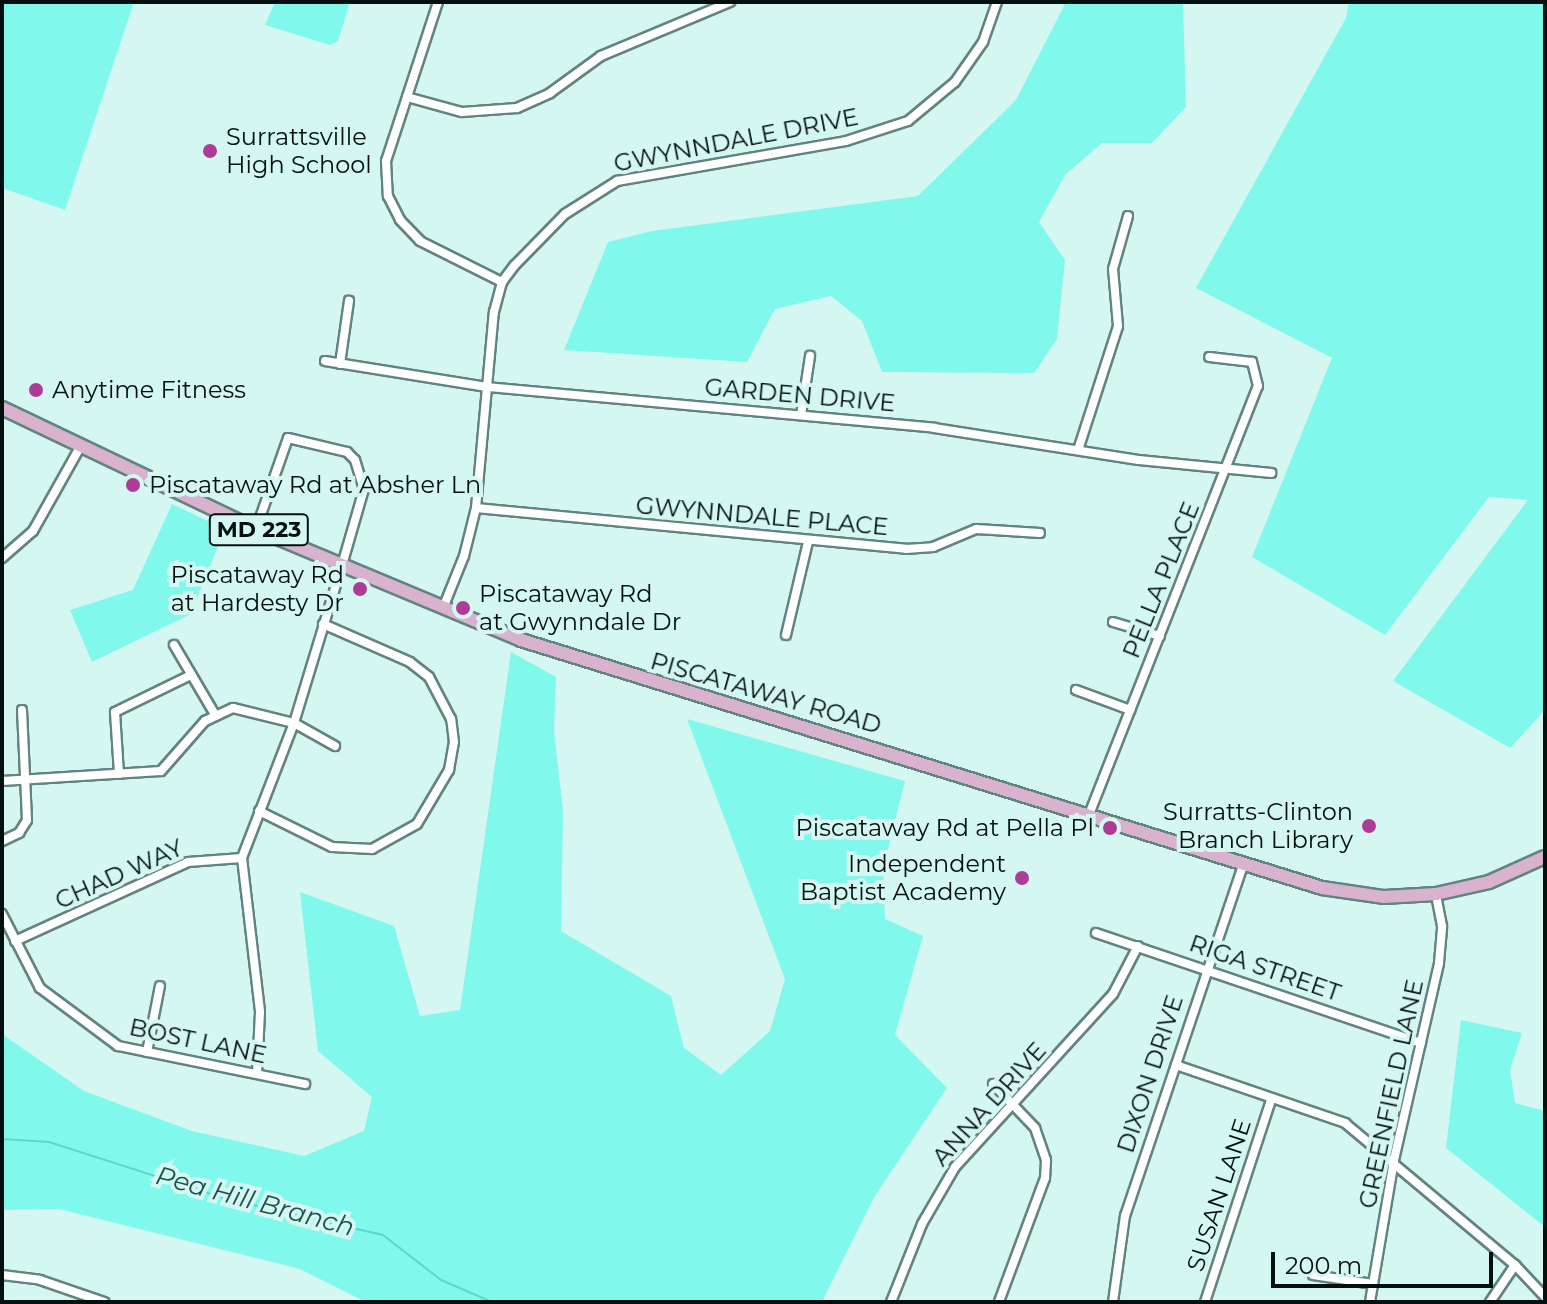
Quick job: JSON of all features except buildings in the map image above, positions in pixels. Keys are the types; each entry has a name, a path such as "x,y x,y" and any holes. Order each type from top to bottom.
{"main road":[{"name":"PISCATAWAY ROAD","path":"2,408 79,449 256,529 443,608 581,661 1090,812 1244,863 1358,894 1436,894 1489,882 1545,857"}],"street":[{"path":"438,2 386,161 394,210 420,241 502,282 487,387 476,508 464,556 443,608"},
{"path":"407,97 462,112 517,108 550,93 601,56 730,2"},
{"name":"GWYNNDALE DRIVE","path":"502,282 565,214 604,186 846,141 908,121 955,82 983,42 997,2"},
{"path":"1079,447 1118,326 1113,269 1128,216"},
{"path":"340,364 349,301"},
{"path":"801,415 810,356"},
{"name":"PELLA PLACE","path":"1090,812 1228,469 1258,386 1252,362 1209,357"},
{"name":"GARDEN DRIVE","path":"325,361 487,387 801,415 1079,447 1123,458 1271,473"},
{"path":"256,529 288,438 347,452 364,489 294,723 242,858 261,1026 257,1074"},
{"path":"2,558 33,531 79,449"},
{"name":"GWYNNDALE PLACE","path":"476,508 808,542 923,549 976,529 1040,533"},
{"path":"786,635 808,542"},
{"path":"1113,622 1160,636"},
{"path":"259,811 332,847 372,849 417,824 449,770 454,742 451,719 429,677 410,662 323,624"},
{"path":"174,645 214,713"},
{"path":"119,774 115,712 191,675"},
{"path":"1076,690 1130,710"},
{"path":"2,781 119,774 168,766 214,713 241,708 294,723 335,746"},
{"path":"2,841 25,825 27,780 22,710"},
{"name":"CHAD WAY","path":"15,941 188,862 242,858"},
{"name":"DIXON DRIVE","path":"1113,1302 1125,1216 1205,968 1244,863"},
{"name":"GREENFIELD LANE","path":"1370,1302 1394,1160 1439,963 1436,894"},
{"name":"BOST LANE","path":"2,914 45,993 118,1046 305,1084"},
{"name":"RIGA STREET","path":"1096,933 1421,1043"},
{"name":"ANNA DRIVE","path":"891,1302 937,1196 955,1167 1113,994 1138,946"},
{"path":"147,1052 160,986"},
{"path":"1176,1065 1345,1123 1394,1160 1515,1265 1545,1297"},
{"path":"993,1084 1015,1104 1040,1137 1046,1170 999,1302"},
{"name":"SUSAN LANE","path":"1205,1302 1271,1100"},
{"path":"1490,1302 1515,1265"},
{"path":"2,1275 25,1276 104,1302"},
{"path":"1313,1275 1373,1284"}],"shaded area":[{"path":"2,2 134,2 65,210 2,188"},
{"path":"275,2 350,2 338,41 330,45 265,25"},
{"path":"1066,2 1183,2 1186,107 1152,143 1102,143 1065,175 1039,222 1065,260 1057,339 1034,373 882,372 862,321 831,296 775,309 747,362 564,350 608,242 652,231 918,196 1016,100"},
{"path":"1349,2 1545,2 1545,710 1510,748 1393,681 1528,500 1489,497 1385,635 1252,557 1332,358 1196,288 1346,18"},
{"path":"172,504 225,529 191,614 92,662 70,610 133,590"},
{"path":"511,652 556,677 554,731 563,811 561,931 671,996 684,1048 721,1075 770,1031 785,979 687,719 905,781 883,870 885,919 923,936 895,1035 947,1088 875,1196 822,1302 366,1302 300,1269 59,1209 2,1210 2,1034 84,1091 192,1131 304,1156 364,1131 372,1097 318,1051 300,892 394,926 420,1016 460,1010"},
{"path":"1461,1020 1522,1033 1510,1070 1515,1103 1545,1111 1545,1227 1446,1148"}],"waterway":[{"name":"Pea Hill Branch","path":"2,1139 49,1142 227,1199 383,1235 441,1280 492,1302"}],"place":[{"name":"Surrattsville High School","path":"210,151"},
{"name":"Anytime Fitness","path":"36,390"},
{"name":"Piscataway Rd at Absher Ln","path":"133,485"},
{"name":"Piscataway Rd at Hardesty Dr","path":"360,589"},
{"name":"Piscataway Rd at Gwynndale Dr","path":"463,608"},
{"name":"Surratts-Clinton Branch Library","path":"1369,826"},
{"name":"Piscataway Rd at Pella Pl","path":"1110,828"},
{"name":"Independent Baptist Academy","path":"1022,878"}]}
